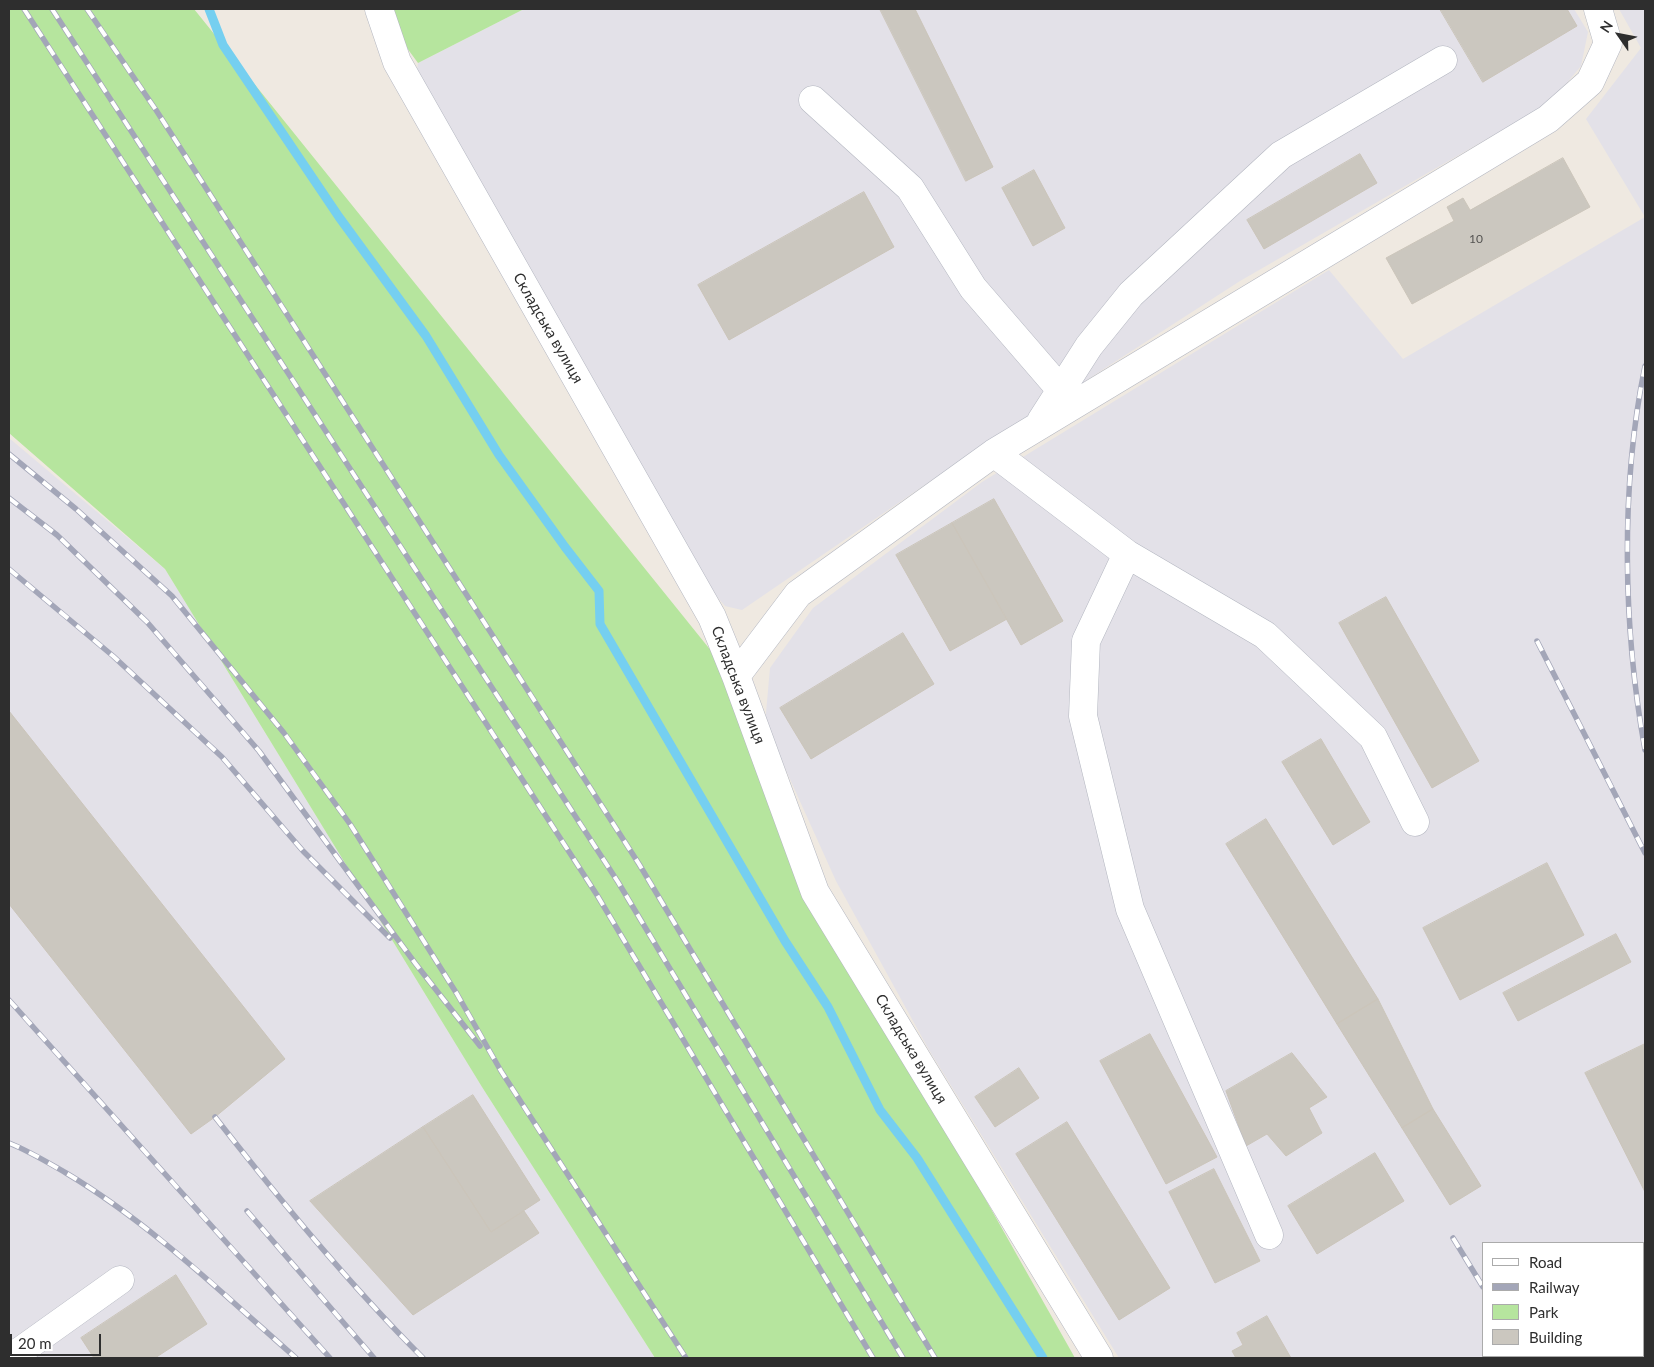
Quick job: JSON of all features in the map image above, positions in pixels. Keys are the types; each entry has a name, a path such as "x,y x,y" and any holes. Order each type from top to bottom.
{"street":[{"name":"Складська вулиця","path":"379,9 397,62 712,617 736,676 815,892 1099,1358"},
{"path":"736,676 798,594 994,453 1548,119 1590,82 1608,42 1598,9"},
{"path":"1038,426 1089,346 1131,294 1282,155 1443,60"},
{"path":"813,100 910,188 973,288 1061,390"},
{"path":"994,453 1127,554 1265,635 1373,737 1415,822"},
{"path":"1127,554 1086,641 1083,716 1130,908 1270,1235"},
{"path":"16,1355 120,1280"}],"shaded area":[{"path":"524,9 1574,9 1588,32 1581,66 1551,102 1240,281 932,480 742,610 725,606 697,574 416,77 418,63"},
{"path":"1619,9 1645,9 1645,217 1586,119 1641,48"},
{"path":"1645,217 1645,1358 1119,1358 929,1050 836,881 765,724 770,668 813,608 982,482 1329,270 1403,359"},
{"path":"9,438 165,569 482,1087 655,1358 9,1358"}],"green space":[{"path":"9,9 194,9 733,678 814,895 1075,1358 655,1358 482,1087 165,569 9,433"},
{"path":"392,9 524,9 418,63 407,48"}],"building":[{"path":"880,9 915,9 993,167 966,181"},
{"path":"1440,9 1567,9 1577,26 1483,82"},
{"path":"1360,154 1377,183 1264,249 1247,220"},
{"path":"1563,158 1590,207 1412,304 1386,258 1454,221 1447,207 1463,198 1470,210"},
{"path":"1034,170 1065,228 1033,246 1002,188"},
{"path":"864,192 894,247 729,340 698,285"},
{"path":"994,499 1063,621 1021,645 952,523"},
{"path":"952,523 1007,619 950,651 896,555"},
{"path":"1386,597 1479,761 1432,788 1339,623"},
{"path":"903,633 934,684 811,759 780,708"},
{"path":"9,711 285,1059 215,1117 191,1134 9,904"},
{"path":"1321,739 1370,822 1333,845 1282,762"},
{"path":"1266,819 1378,999 1337,1024 1226,844"},
{"path":"1547,863 1584,935 1460,1000 1423,928"},
{"path":"1616,934 1631,962 1518,1021 1503,993"},
{"path":"1378,999 1433,1109 1402,1128 1337,1024"},
{"path":"1150,1034 1217,1157 1166,1184 1100,1061"},
{"path":"1645,1044 1645,1192 1585,1073"},
{"path":"1292,1053 1327,1097 1309,1108 1322,1133 1286,1156 1267,1134 1246,1146 1226,1091"},
{"path":"1019,1068 1039,1098 995,1127 975,1097"},
{"path":"473,1095 540,1200 491,1232 423,1127"},
{"path":"1433,1109 1481,1186 1450,1205 1402,1128"},
{"path":"1067,1122 1170,1288 1119,1320 1016,1154"},
{"path":"423,1127 491,1232 524,1211 539,1233 413,1315 310,1201"},
{"path":"1375,1153 1404,1201 1317,1254 1288,1206"},
{"path":"1214,1169 1260,1261 1215,1283 1169,1192"},
{"path":"176,1275 207,1324 155,1358 94,1358 81,1338"},
{"path":"1267,1316 1291,1358 1236,1358 1232,1351 1243,1345 1237,1333"}],"waterway":[{"path":"209,9 223,45 339,217 426,336 499,455 599,591 600,624 785,941 828,1007 880,1110 917,1158 1043,1358"}],"railway":[{"path":"24,9 597,895 873,1358"},
{"path":"52,9 618,882 903,1358"},
{"path":"87,9 156,110 639,864 935,1358"},
{"path":"1645,366 1631,460 1627,558 1632,656 1645,750"},
{"path":"9,454 76,509 172,596 284,733 350,824 457,994 501,1071 686,1358"},
{"path":"9,498 57,535 147,622 259,751 415,963 480,1046"},
{"path":"9,569 113,656 222,757 303,851 390,938"},
{"path":"1537,641 1645,853"},
{"path":"9,1000 330,1358"},
{"path":"215,1117 316,1241 368,1301 423,1358"},
{"path":"9,1143 66,1173 127,1214 185,1260 296,1358"},
{"path":"247,1211 374,1358"},
{"path":"1453,1238 1482,1285"}]}
